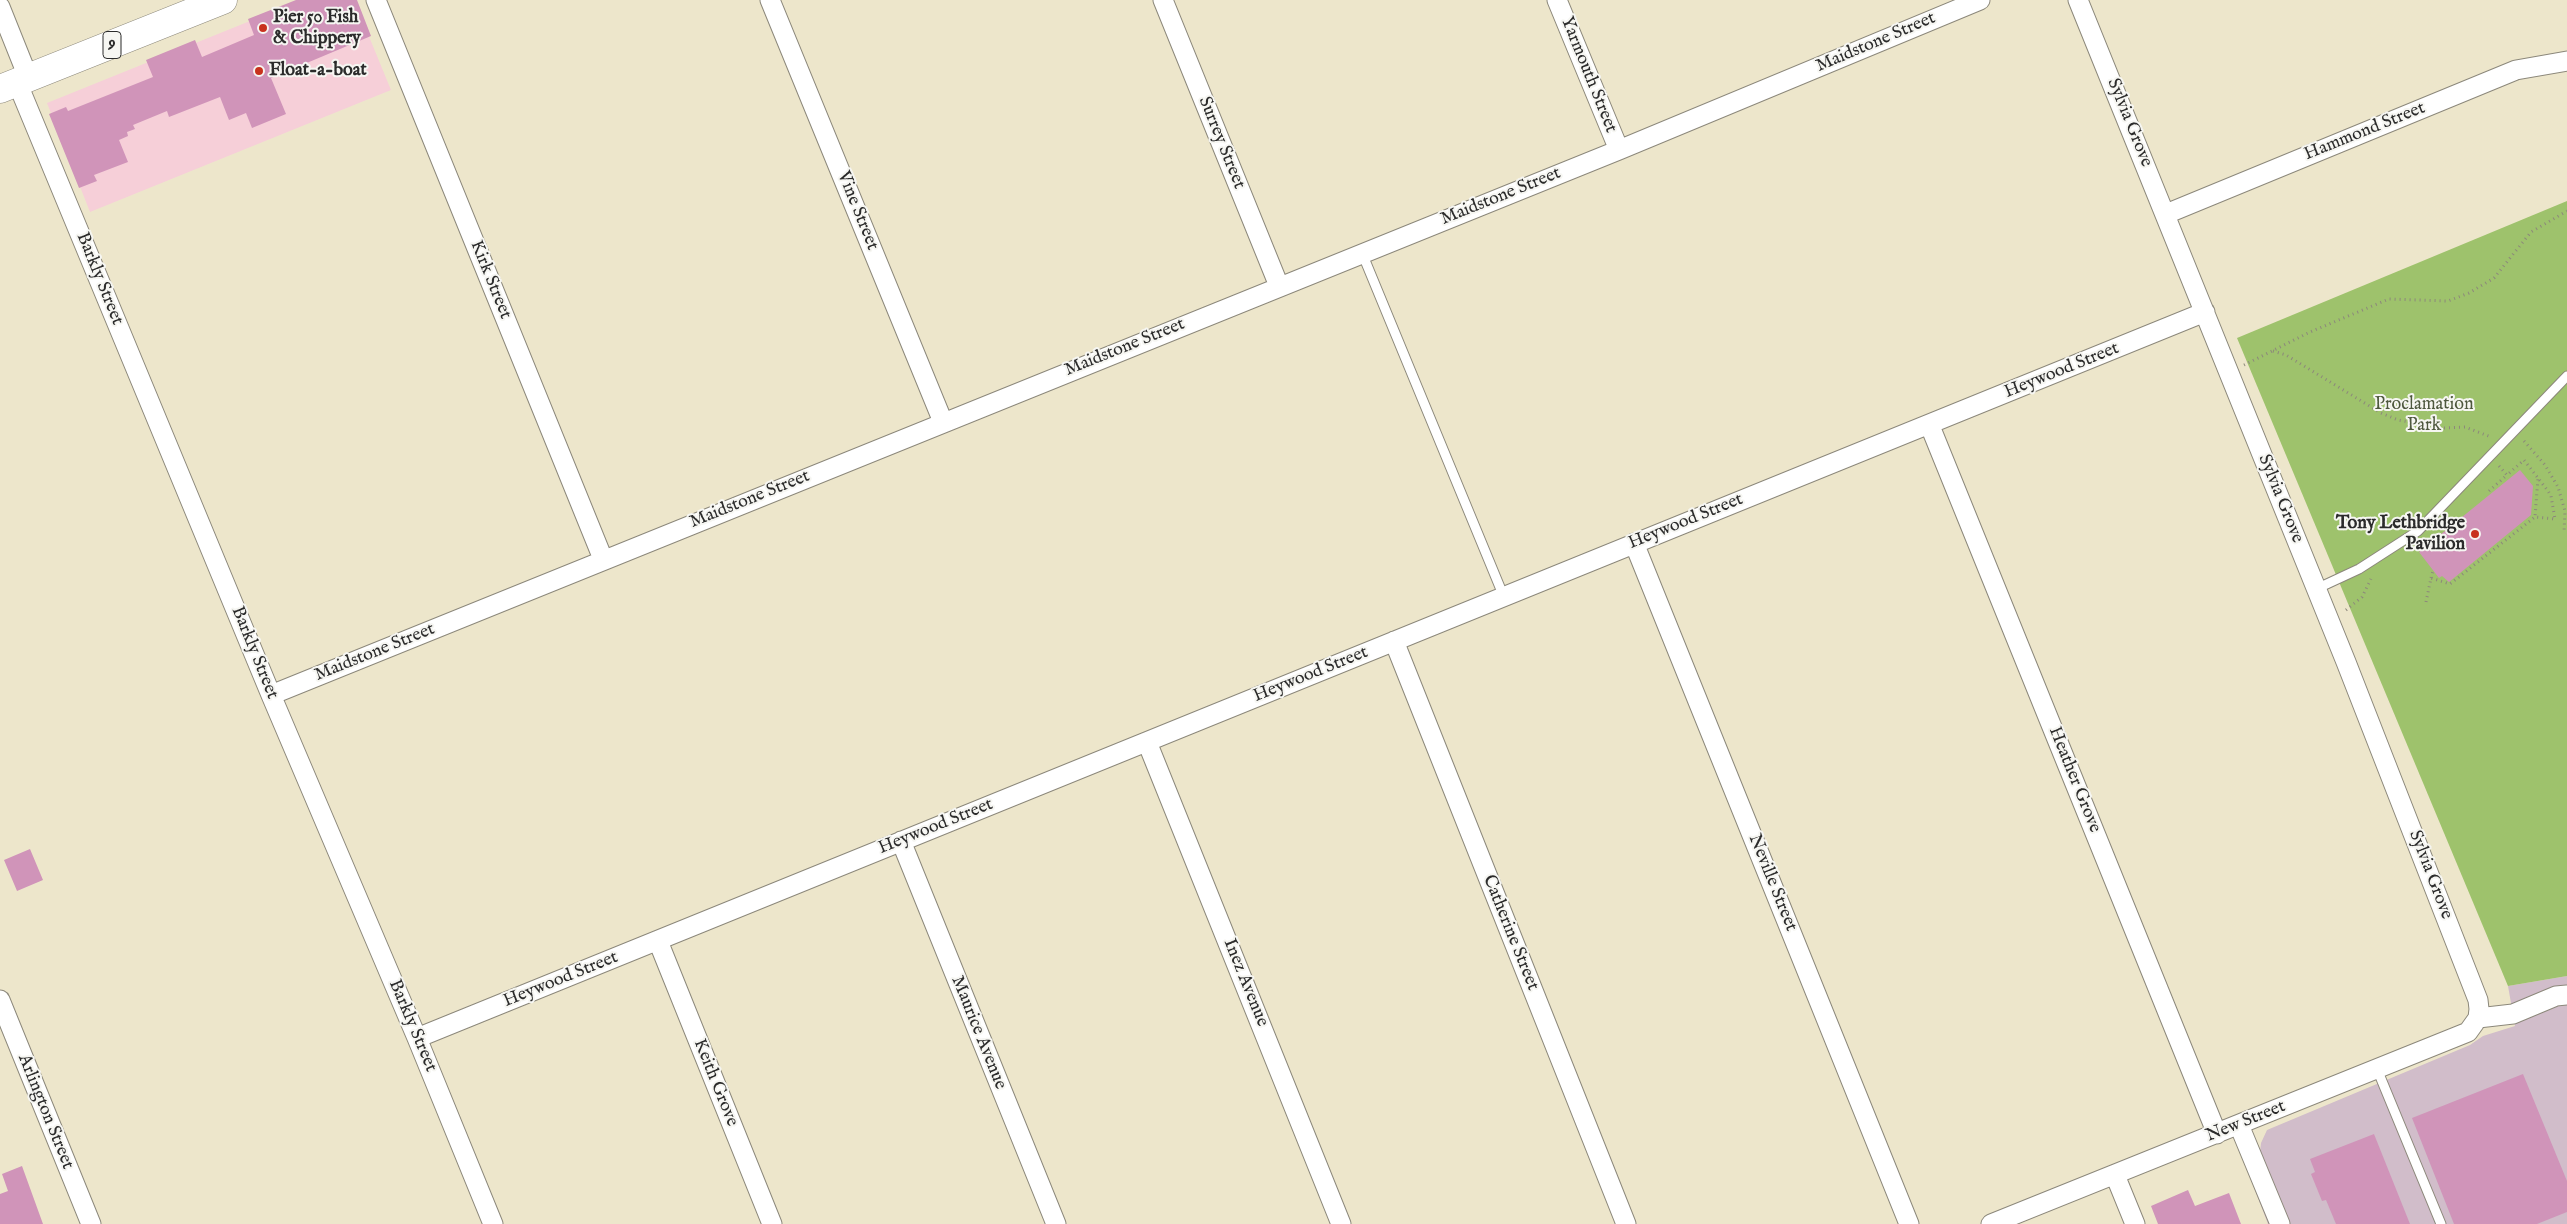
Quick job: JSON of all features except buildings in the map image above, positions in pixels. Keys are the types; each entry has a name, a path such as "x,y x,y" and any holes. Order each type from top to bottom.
{"main road":[{"name":"9","path":"15,83 223,0"}],"street":[{"name":"Kirk Street","path":"376,0 603,559"},
{"name":"Vine Street","path":"770,0 943,422"},
{"name":"Surrey Street","path":"1163,0 1279,286"},
{"name":"Yarmouth Street","path":"1558,0 1619,150"},
{"name":"Sylvia Grove","path":"2078,0 2230,372 2478,1009"},
{"name":"Maidstone Street","path":"271,695 603,559 1619,150 1970,2"},
{"name":"Barkly Street","path":"0,7 15,83 417,1038 493,1224"},
{"name":"Hammond Street","path":"2166,214 2516,70 2567,61"},
{"name":"Heywood Street","path":"417,1038 1634,543 1930,426 2205,312"},
{"name":"Heather Grove","path":"1930,426 2217,1134"},
{"name":"Neville Street","path":"1634,543 1909,1224"},
{"name":"Catherine Street","path":"1394,641 1626,1224"},
{"name":"Inez Avenue","path":"1147,742 1341,1224"},
{"name":"Maurice Avenue","path":"901,841 1056,1224"},
{"name":"Keith Grove","path":"658,941 772,1224"},
{"path":"2478,1009 2513,1014 2556,996 2567,995"},
{"name":"Arlington Street","path":"0,1000 91,1224"},
{"name":"New Street","path":"1991,1224 2468,1032 2478,1009"},
{"path":"2239,1125 2280,1224"},
{"path":"2114,1174 2135,1224"}],"lane":[{"path":"1362,253 1504,596"},
{"path":"2316,589 2359,568 2418,531 2513,430 2567,376"},
{"path":"2378,1069 2441,1224"}],"path":[{"path":"2230,372 2272,350 2389,299 2448,301 2469,293 2494,278 2531,232 2567,211"},
{"path":"2272,350 2286,355 2381,413 2398,420 2442,428 2465,428 2480,432 2501,443"},
{"path":"2513,430 2534,452 2555,480 2564,504 2564,533"},
{"path":"2431,578 2450,584 2535,517 2555,519 2551,496 2524,460 2489,491"},
{"path":"2499,466 2507,474"},
{"path":"2535,517 2538,478"},
{"path":"2426,602 2433,571"}],"shaded area":[{"path":"302,0 354,0 391,90 90,212 47,103"},
{"path":"2567,976 2567,1224 2268,1224 2243,1159 2260,1152 2261,1143 2267,1130 2470,1045 2483,1036 2515,1026 2508,986"}],"green space":[{"name":"Proclamation Park","path":"2567,201 2567,976 2508,986 2237,338"}],"place":[{"name":"Pier 50 Fish & Chippery","path":"263,28"},
{"name":"Float-a-boat","path":"259,71"},
{"name":"Tony Lethbridge Pavilion","path":"2475,534"}]}
